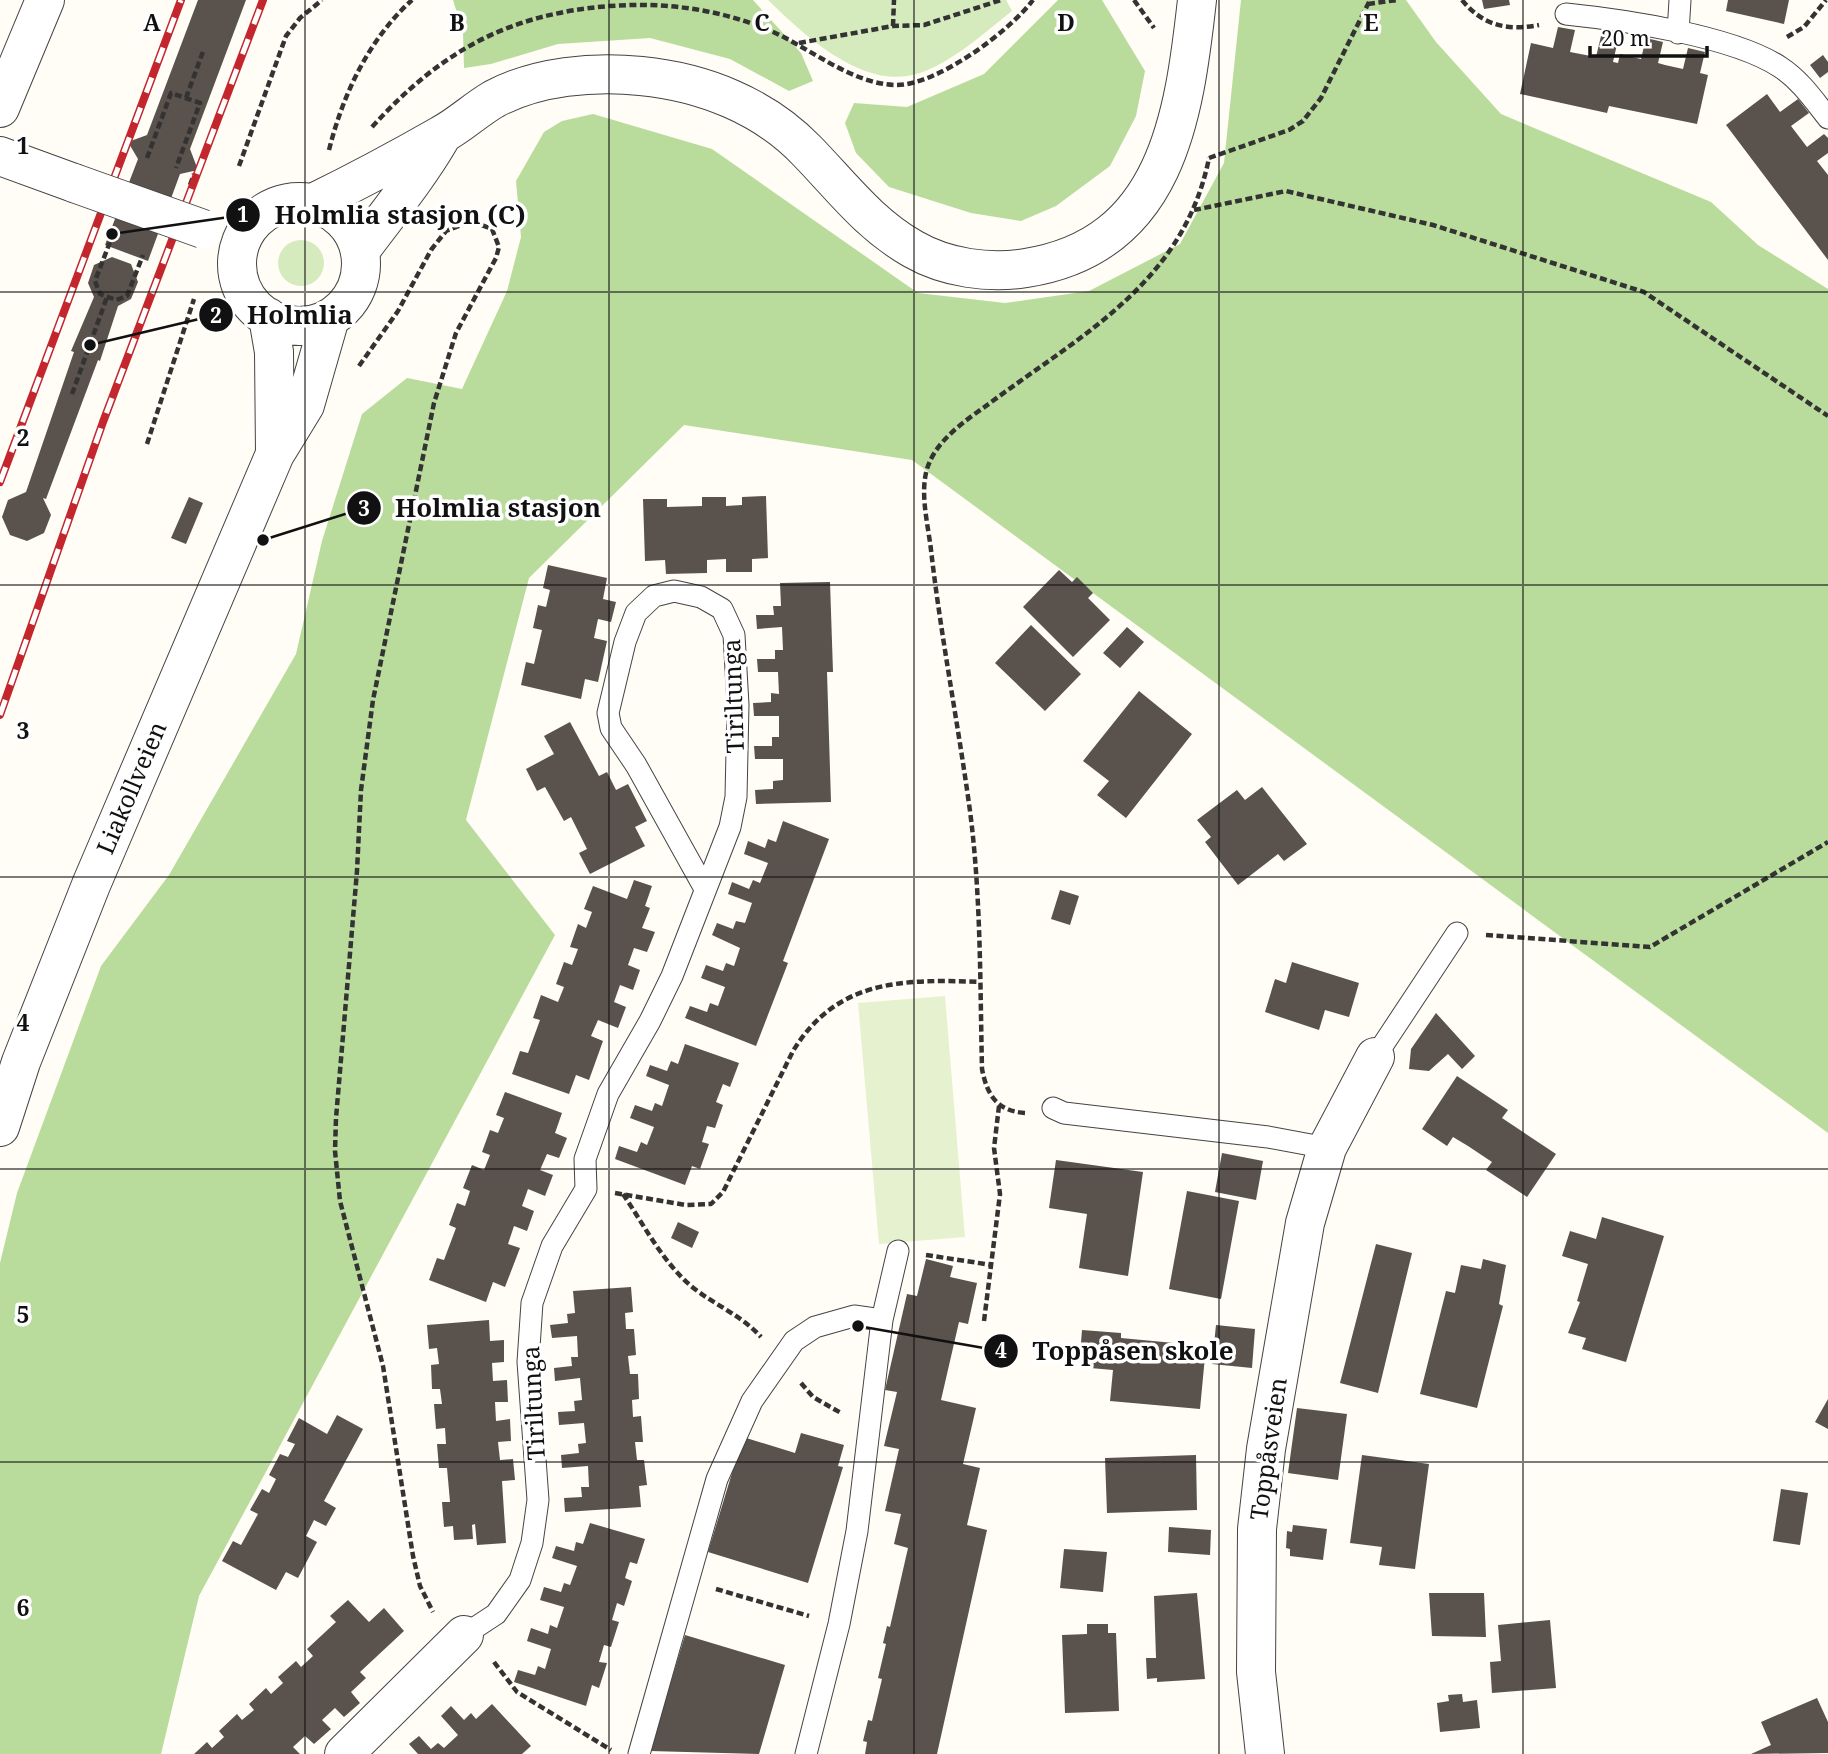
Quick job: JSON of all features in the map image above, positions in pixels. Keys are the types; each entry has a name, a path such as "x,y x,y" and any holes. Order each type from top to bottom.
{"street":[{"path":"0,108 45,0"},
{"path":"313,203 332,212 348,226 360,251 359,282 343,308 330,318 318,323 292,326 268,317 256,309 241,284 238,271 242,243 250,227 262,215 278,206 313,203 442,135 494,99 536,84 605,74 680,82 716,92 750,107 778,125 807,151 869,219 914,250 950,264 984,270 1036,266 1083,251 1112,233 1151,188 1165,162 1184,100 1198,0"},
{"path":"360,251 408,184 424,167 442,135"},
{"path":"0,156 242,243"},
{"name":"Liakollveien","path":"268,317 274,352 275,454"},
{"name":"Liakollveien","path":"0,1127 21,1062 91,885 275,454 305,405 330,318"},
{"name":"Toppåsveien","path":"1265,1754 1256,1672 1257,1529 1266,1449 1305,1223 1327,1149 1375,1057"},
{"name":"Tiriltunga","path":"344,1754 464,1635"}],"lane":[{"path":"1678,33 1679,0"},
{"path":"1566,14 1678,33 1750,49 1791,76 1828,118"},
{"name":"Tiriltunga","path":"464,1635 496,1614 520,1580 532,1543 538,1500 537,1456 528,1362 532,1303 552,1246 586,1189 585,1159 608,1094 650,1021 672,976 722,851 736,797 737,666 734,635 722,609 701,597 674,591 654,596 636,613 625,642 608,713 611,729 648,785 705,888"},
{"name":"Toppåsveien","path":"1375,1057 1457,933"},
{"path":"1053,1108 1064,1113 1280,1139 1327,1149"},
{"path":"806,1754 839,1624 857,1531 882,1320 898,1251"},
{"path":"628,1753 688,1581 717,1479 752,1401 794,1341 808,1332 836,1318 854,1316 882,1320"}],"path":[{"path":"239,166 286,36 300,18 322,0"},
{"path":"313,203 332,140 360,66 390,22 412,0"},
{"path":"893,26 894,0"},
{"path":"799,43 893,26 925,25 1001,0"},
{"path":"1209,158 1289,130 1303,121 1321,98 1369,2 1397,0"},
{"path":"1462,0 1487,22 1499,27 1526,27"},
{"path":"1782,38 1804,27 1826,0"},
{"path":"186,98 204,49"},
{"path":"147,158 171,93 200,103 176,169"},
{"path":"1053,1108 1027,1113 1012,1112 999,1106 989,1094 982,1069 978,901 970,813 936,600 925,496 928,466 948,436 1108,316 1144,285 1168,256 1194,210 1210,149"},
{"path":"1194,210 1286,191 1433,225 1644,292 1828,416"},
{"path":"354,373 398,311 431,250 446,231 471,221 492,229 499,247 496,258 456,333 434,403 373,700 361,790 335,1150 340,1201 348,1239 383,1367 406,1524 420,1586 433,1613 446,1626 464,1635 493,1661 517,1692 601,1746 628,1753"},
{"path":"110,243 95,281 100,294 107,297 116,300 127,296 143,255"},
{"path":"72,394 107,297"},
{"path":"147,444 194,299"},
{"path":"1457,933 1650,947 1828,842"},
{"path":"586,1189 686,1205 711,1204 723,1192 793,1051 807,1030 825,1012 859,993 886,985 934,980 980,982"},
{"path":"984,1321 1000,1194 995,1148 999,1106"},
{"path":"623,1194 638,1221 689,1284 742,1317 780,1359"},
{"path":"898,1251 992,1265"},
{"path":"688,1581 839,1624"}],"green space":[{"path":"453,0 753,0 801,53 813,81 789,91 730,59 650,38 558,44 491,64 464,68 463,32"},
{"path":"768,0 1006,0 1012,11 963,50 935,67 907,76 888,76 868,72 831,53"},
{"path":"1058,0 1102,0 1145,71 1136,116 1110,166 1056,206 1021,221 971,213 889,187 856,153 845,123 854,103 907,107 984,74"},
{"path":"1241,0 1406,0 1436,42 1501,114 1711,202 1758,245 1828,289 1828,1133 912,460 684,425 529,578 466,820 555,935 199,1596 161,1754 0,1754 0,1263 17,1193 101,966 169,875 296,654 322,541 362,414 407,378 462,389 507,291 521,237 516,181 544,132 562,121 593,114 712,149 918,293 1005,303 1089,291 1180,244 1224,163"},
{"path":"301,240 317,247 324,263 317,279 301,286 285,279 278,263 285,247"},
{"path":"945,996 965,1237 879,1244 858,1003"}],"building":[{"path":"198,0 246,0 190,149 198,170 180,174 148,261 105,245 138,159 128,142 147,135"},
{"path":"1482,0 1509,0 1510,5 1484,9"},
{"path":"1728,0 1789,0 1784,24 1726,11"},
{"path":"1558,27 1575,30 1570,52 1596,57 1601,36 1618,40 1613,62 1618,63 1620,54 1641,59 1646,38 1663,42 1658,63 1665,65 1683,69 1688,48 1705,52 1700,73 1708,75 1697,124 1609,106 1607,113 1520,94 1531,43 1553,48"},
{"path":"1823,55 1828,62 1828,72 1820,78 1810,65"},
{"path":"1767,94 1780,112 1798,99 1809,113 1791,126 1807,147 1824,134 1828,138 1828,153 1817,161 1828,175 1828,260 1726,125"},
{"path":"112,257 131,264 138,282 131,299 118,306 100,361 98,360 46,499 43,498 51,515 44,533 27,541 10,535 2,517 8,500 26,492 74,352 71,351 94,297 88,283 94,265"},
{"path":"766,496 768,558 752,559 752,572 726,572 726,559 707,560 707,573 666,574 665,560 645,561 643,499 667,499 667,507 702,506 702,497 726,497 726,506 742,505 742,497"},
{"path":"189,497 203,503 186,544 171,538"},
{"path":"548,565 607,578 603,599 616,602 611,622 598,619 594,638 607,641 598,682 585,679 581,699 521,685 526,662 534,664 542,630 533,628 538,605 546,607 550,590 543,588"},
{"path":"1059,570 1072,582 1077,577 1093,593 1088,598 1110,620 1073,657 1023,607"},
{"path":"830,582 833,672 827,672 831,802 756,804 755,790 773,789 773,781 783,780 783,759 755,759 754,746 772,746 772,737 779,737 779,716 754,716 753,703 771,702 771,693 779,694 778,672 758,672 757,659 775,659 775,650 783,650 782,627 757,629 756,615 774,615 773,606 781,606 780,583"},
{"path":"1031,625 1081,674 1045,711 995,663"},
{"path":"1127,627 1144,642 1120,668 1103,653"},
{"path":"1139,691 1192,734 1126,818 1097,795 1109,781 1083,761"},
{"path":"570,722 599,776 607,772 616,790 628,784 647,821 635,827 645,846 590,874 579,853 587,849 571,817 564,821 545,787 537,791 526,769 554,754 544,736"},
{"path":"1262,787 1307,844 1284,861 1278,854 1238,885 1205,842 1211,837 1197,820 1237,790 1245,800"},
{"path":"783,821 829,839 783,961 788,963 756,1046 685,1018 690,1006 707,1012 710,1003 718,1006 725,987 701,978 706,965 723,971 726,963 734,966 740,948 712,935 717,923 733,929 736,921 745,923 752,903 728,894 732,882 749,889 753,880 760,883 768,863 744,854 748,841 765,848 768,839 776,842"},
{"path":"634,880 652,886 645,906 650,908 642,928 655,932 647,952 634,948 628,965 640,970 633,990 620,985 614,1002 626,1007 618,1028 598,1020 591,1036 603,1041 589,1080 576,1075 569,1094 512,1074 520,1051 528,1053 540,1020 533,1018 541,995 558,1002 564,987 556,984 564,962 572,965 578,949 570,947 578,924 586,928 592,912 584,909 593,886 627,899"},
{"path":"1060,890 1079,896 1070,925 1051,919"},
{"path":"1292,962 1359,983 1349,1017 1325,1010 1319,1030 1265,1012 1275,979 1286,983"},
{"path":"1436,1013 1475,1056 1462,1069 1448,1054 1429,1071 1409,1069 1411,1049"},
{"path":"685,1044 739,1063 730,1087 723,1084 716,1102 723,1105 715,1128 707,1126 702,1142 709,1144 700,1169 692,1166 685,1185 615,1159 619,1146 637,1152 641,1142 647,1145 654,1127 630,1118 635,1105 652,1111 655,1103 662,1106 669,1085 646,1076 650,1065 667,1071 671,1061 678,1064"},
{"path":"1457,1076 1508,1110 1502,1118 1556,1154 1527,1197 1486,1170 1492,1162 1468,1146 1453,1137 1447,1146 1422,1129"},
{"path":"505,1092 562,1113 555,1133 567,1138 559,1158 547,1154 540,1170 553,1175 545,1196 528,1189 522,1206 534,1211 527,1231 514,1226 508,1244 520,1248 505,1287 493,1282 486,1302 429,1280 437,1258 444,1260 456,1228 449,1225 457,1203 465,1206 470,1191 463,1188 472,1165 484,1170 490,1155 482,1152 490,1130 498,1133 504,1118 496,1115"},
{"path":"1222,1153 1263,1161 1256,1200 1215,1192"},
{"path":"1056,1160 1143,1172 1128,1276 1079,1268 1087,1214 1049,1208"},
{"path":"1187,1191 1239,1201 1221,1299 1169,1289"},
{"path":"1602,1217 1664,1236 1626,1362 1582,1349 1586,1338 1568,1333 1580,1302 1577,1301 1588,1264 1562,1256 1570,1231 1596,1239"},
{"path":"678,1222 699,1232 692,1248 671,1238"},
{"path":"1376,1244 1412,1253 1378,1393 1340,1383"},
{"path":"926,1259 953,1266 950,1277 977,1283 968,1324 959,1322 941,1400 976,1408 963,1464 980,1468 967,1525 987,1530 937,1754 865,1754 867,1742 863,1741 868,1720 872,1721 882,1679 878,1678 886,1644 883,1643 887,1626 890,1627 908,1548 894,1544 901,1514 885,1511 899,1449 884,1446 897,1392 885,1390 907,1294 917,1296"},
{"path":"1483,1259 1506,1265 1499,1304 1503,1306 1477,1408 1420,1394 1446,1291 1455,1293 1461,1265 1481,1269"},
{"path":"631,1287 633,1312 625,1313 626,1329 634,1329 636,1355 628,1356 630,1374 638,1374 639,1399 632,1400 633,1417 641,1416 643,1442 635,1442 637,1460 644,1460 647,1485 639,1486 641,1507 565,1512 564,1498 582,1497 581,1487 589,1487 588,1466 562,1468 561,1455 579,1453 578,1444 586,1443 584,1423 559,1425 558,1412 575,1411 574,1401 582,1400 580,1378 555,1381 554,1368 572,1366 571,1357 578,1357 577,1336 552,1338 550,1325 568,1323 567,1314 575,1313 573,1291"},
{"path":"489,1320 490,1341 504,1340 504,1362 492,1363 493,1381 507,1380 508,1402 495,1402 496,1421 510,1419 511,1441 498,1442 500,1460 513,1459 515,1480 502,1481 506,1543 477,1545 475,1524 472,1525 473,1539 454,1540 453,1526 444,1527 442,1502 450,1502 447,1468 439,1468 437,1444 446,1444 445,1428 436,1429 434,1404 442,1404 440,1389 432,1389 431,1365 439,1364 437,1348 429,1349 427,1325"},
{"path":"1216,1325 1255,1329 1252,1368 1212,1364"},
{"path":"1082,1330 1121,1333 1121,1338 1206,1346 1200,1409 1110,1401 1113,1370 1079,1367"},
{"path":"1828,1399 1828,1429 1815,1422"},
{"path":"1297,1408 1347,1414 1338,1480 1288,1473"},
{"path":"337,1415 363,1429 324,1501 336,1508 326,1526 314,1520 306,1536 317,1542 298,1578 286,1572 276,1590 222,1561 233,1541 241,1545 258,1514 250,1510 262,1489 269,1493 276,1479 269,1475 280,1454 288,1457 295,1444 287,1441 299,1418 327,1434"},
{"path":"801,1433 844,1445 838,1466 843,1467 808,1583 708,1552 743,1437 795,1453"},
{"path":"1196,1455 1197,1510 1107,1513 1105,1458"},
{"path":"1362,1455 1429,1464 1415,1569 1379,1565 1382,1547 1350,1543"},
{"path":"1781,1489 1808,1493 1800,1545 1773,1541"},
{"path":"590,1523 645,1539 637,1564 630,1562 625,1578 632,1581 624,1606 617,1603 612,1620 619,1622 611,1647 604,1645 599,1662 607,1663 599,1688 592,1685 586,1706 514,1682 518,1670 535,1675 538,1666 545,1669 551,1649 527,1641 531,1628 548,1634 550,1625 557,1628 564,1607 540,1600 544,1587 561,1592 564,1583 570,1585 577,1566 552,1558 556,1546 574,1551 576,1542 583,1544"},
{"path":"1293,1525 1327,1529 1323,1560 1290,1556 1290,1549 1286,1548 1287,1531 1292,1532"},
{"path":"1169,1527 1211,1530 1210,1555 1168,1552"},
{"path":"1064,1549 1107,1552 1103,1592 1060,1588"},
{"path":"1197,1593 1205,1679 1157,1682 1157,1678 1147,1679 1146,1658 1156,1658 1154,1596"},
{"path":"1429,1593 1484,1593 1486,1637 1432,1636"},
{"path":"348,1600 369,1622 384,1608 404,1631 360,1672 366,1678 351,1692 360,1703 344,1717 335,1708 322,1720 331,1729 314,1744 305,1736 293,1747 300,1754 194,1754 207,1742 212,1748 224,1737 219,1731 237,1714 242,1720 254,1710 249,1704 266,1688 271,1694 283,1683 278,1677 296,1661 301,1667 313,1656 307,1649 336,1622 330,1616"},
{"path":"1550,1620 1556,1688 1492,1693 1490,1662 1501,1661 1498,1625"},
{"path":"1087,1624 1108,1624 1108,1633 1116,1633 1119,1711 1065,1713 1062,1635 1087,1634"},
{"path":"685,1635 785,1665 759,1754 650,1751"},
{"path":"1462,1694 1463,1702 1477,1700 1480,1728 1440,1732 1437,1703 1449,1701 1448,1695"},
{"path":"1817,1698 1828,1722 1828,1753 1751,1754 1771,1745 1761,1722"},
{"path":"492,1704 531,1746 522,1754 418,1754 409,1744 419,1736 431,1749 438,1743 444,1748 458,1735 441,1716 451,1706 464,1720 471,1713 476,1719"}],"railway":[{"path":"0,482 181,0"},
{"path":"0,715 103,422 263,0"}],"place":[{"name":"Holmlia stasjon (C)","path":"112,234"},
{"name":"Holmlia","path":"90,345"},
{"name":"Holmlia stasjon","path":"263,540"},
{"name":"Toppåsen skole","path":"858,1326"}]}
